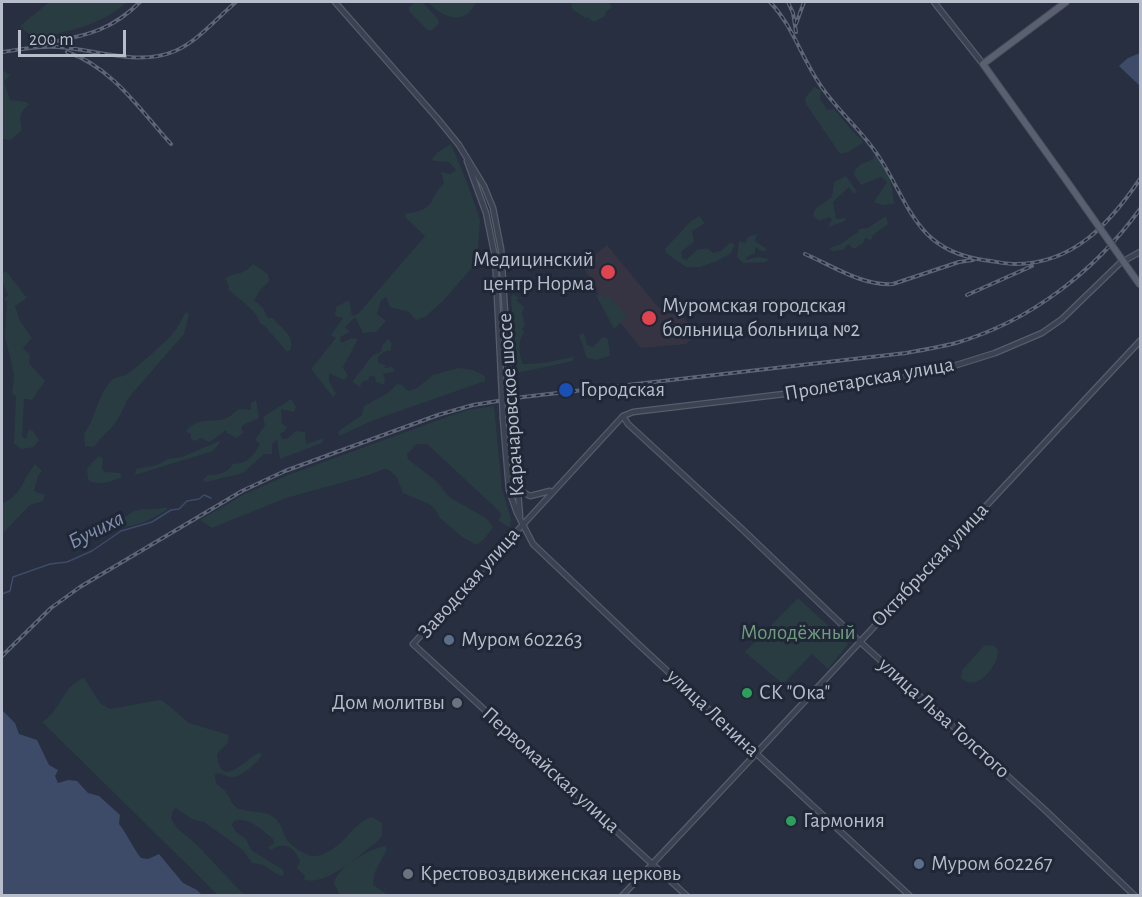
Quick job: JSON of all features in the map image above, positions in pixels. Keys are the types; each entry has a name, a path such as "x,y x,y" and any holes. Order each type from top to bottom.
{"main road":[{"path":"1066,2 983,64 1140,285"}],"street":[{"name":"Карачаровское шоссе","path":"335,2 437,118 464,153 493,208 502,263 516,505"},
{"path":"934,2 983,64"},
{"name":"Карачаровское шоссе","path":"464,153 486,213 493,247 507,478 521,523"},
{"name":"Пролетарская улица","path":"623,416 633,412 806,392 928,374 995,353 1042,333 1062,319 1120,263 1140,252"},
{"name":"Октябрьская улица","path":"622,896 1140,341"},
{"name":"Заводская улица","path":"413,644 521,523 623,416"},
{"name":"улица Льва Толстого","path":"623,416 628,424 860,642 1045,810 1135,896"},
{"path":"516,483 526,496 535,496 553,490"},
{"name":"улица Ленина","path":"521,523 533,544 910,896"},
{"name":"Первомайская улица","path":"413,644 687,896"}],"shaded area":[{"name":"Муромская городская больница больница №2","path":"607,245 659,308 669,301 698,334 686,344 641,348 605,305 582,265"}],"green space":[{"path":"49,2 127,2 106,17 83,27 33,38 20,26"},
{"path":"415,2 422,2 438,19 439,23 432,30 427,30 409,11 409,7"},
{"path":"428,2 476,2 466,15 453,17 440,12"},
{"path":"571,2 609,2 612,7 605,16 594,22 572,9"},
{"path":"2,70 10,75 4,82 10,100 27,102 29,105 21,116 22,130 11,140 2,139"},
{"path":"814,87 821,90 820,99 827,110 834,109 862,139 863,143 840,154 806,104 805,98"},
{"path":"451,144 480,220 477,262 443,301 425,317 416,320 409,312 390,307 386,297 381,300 377,314 386,321 376,332 363,333 355,317 345,327 350,332 340,337 341,343 352,338 358,339 343,367 348,376 344,380 329,373 329,381 336,394 333,397 311,369 336,338 331,335 343,318 335,316 336,307 349,300 352,316 358,314 425,236 406,218 405,214 427,207 444,183 441,172 450,174 456,170 449,162 432,159"},
{"path":"873,156 876,156 887,172 894,204 883,205 874,202 887,182 881,177 861,185 854,175 855,170 861,164 874,159"},
{"path":"846,176 857,192 854,194 849,187 833,202 836,219 845,218 845,221 828,227 832,219 829,217 819,221 813,215 815,209 832,197 834,182"},
{"path":"699,216 705,223 692,231 694,242 681,252 682,258 686,260 697,250 707,248 713,253 721,251 730,243 735,244 731,253 717,261 700,267 686,267 666,253 665,249 691,221"},
{"path":"886,216 888,224 873,235 871,240 865,238 863,243 854,249 848,244 843,250 832,251 829,248 839,245 859,229 868,228"},
{"path":"757,234 755,241 767,249 763,252 755,247 755,253 746,260 758,257 770,259 765,262 743,263 737,257 739,241 745,243 748,237"},
{"path":"253,264 268,274 269,282 254,300 263,308 268,318 273,318 287,333 291,341 290,351 286,351 260,323 251,309 228,289 225,278 244,272"},
{"path":"6,271 27,298 15,306 20,321 32,338 23,348 30,355 29,363 45,381 32,400 24,399 22,436 26,439 29,429 39,440 34,447 22,449 14,444 16,396 12,394 14,375 5,336 7,302 4,299 8,295 2,281 2,274"},
{"path":"513,294 519,298 516,300 524,307 522,314 525,325 522,329 524,333 519,348 523,364 573,357 573,361 517,373 511,298"},
{"path":"596,295 602,295 605,300 607,295 627,316 614,329"},
{"path":"186,312 189,314 184,334 130,396 114,425 94,447 85,446 84,434 107,386 112,380 129,373 170,337"},
{"path":"584,333 587,345 593,347 603,337 608,339 610,356 596,360 587,358 579,335"},
{"path":"388,339 391,342 391,350 378,357 378,363 386,365 384,368 392,367 395,371 383,374 384,385 376,382 375,377 370,376 368,380 362,382 360,387 352,382 373,355 381,352 382,346"},
{"path":"458,368 473,370 485,376 485,381 374,420 339,436 339,431 362,415 364,406 388,393 397,384 402,385 408,391 417,388 433,375"},
{"path":"291,399 296,407 294,412 281,409 282,424 287,427 284,432 280,433 282,439 287,439 296,431 305,432 306,444 324,438 322,443 280,459 277,440 272,444 272,454 264,454 243,473 206,482 203,480 208,475 222,473 233,464 250,458 260,444 255,440 265,425 263,417"},
{"path":"256,400 259,418 243,425 241,429 244,432 237,438 227,433 226,430 210,442 201,438 195,441 191,439 191,434 186,432 195,423 221,420 239,409 251,410 251,403"},
{"path":"494,406 502,489 511,520 510,527 498,520 501,516 500,512 427,444 417,444 407,454 408,459 437,482 449,497 486,518 493,527 477,545 462,537 440,518 429,504 403,493 396,476 384,469 286,498 212,528 200,520 245,494 288,475 447,417 468,410"},
{"path":"219,441 220,443 213,451 135,475 136,469 182,457"},
{"path":"99,456 103,458 102,469 105,472 120,473 122,477 101,483 88,480 87,468"},
{"path":"35,464 42,471 38,476 34,491 45,495 43,501 30,505 2,533 2,504 18,491"},
{"path":"167,507 167,510 143,523 121,528 117,524 131,513 141,509"},
{"name":"Молодёжный","path":"798,598 848,644 828,669 812,654 783,684 745,652"},
{"path":"989,645 998,650 995,663 986,676 973,682 967,682 961,678 962,670 984,646"},
{"path":"84,678 100,703 110,709 159,700 189,723 229,735 228,742 217,754 219,765 223,770 228,772 234,770 258,753 262,754 254,765 238,776 230,777 218,773 215,775 216,783 228,794 237,808 267,814 275,818 288,841 305,853 317,856 327,853 358,825 372,817 382,823 382,835 353,861 333,874 313,881 304,880 305,876 297,868 300,861 295,852 285,846 271,850 268,848 274,843 273,839 250,822 234,821 232,825 236,832 246,839 251,850 282,869 283,876 262,865 252,863 243,850 204,822 192,819 176,808 171,818 177,828 196,844 244,895 218,895 42,722 54,711 71,686"},
{"path":"385,846 387,849 374,874 373,885 388,895 340,895 334,883 341,871 363,855"}],"water":[{"path":"1140,53 1140,86 1119,66 1128,58"},
{"path":"2,710 15,723 19,734 37,740 49,765 58,770 55,776 58,783 68,780 77,781 88,793 99,796 120,815 119,824 141,858 148,859 159,854 183,883 202,895 2,895"}],"waterway":[{"name":"Бучиха","path":"2,594 10,591 13,577 50,564 67,562 92,551 121,531 152,522 171,510 179,509 187,501 199,499 204,495 211,498"}],"railway":[{"path":"52,42 100,30 120,19 140,2"},
{"path":"2,52 50,47 71,48 116,56 161,56 192,41 236,2"},
{"path":"770,2 778,11 819,83 872,147 920,225 939,244 953,252 975,259 1011,264 1036,262 1055,257 1073,249 1103,225 1140,179"},
{"path":"788,2 793,13 796,32"},
{"path":"796,24 804,2"},
{"path":"67,52 83,59 112,79 171,144"},
{"path":"2,656 51,608 80,587 242,491 285,471 438,415 473,405 523,397 906,353 956,343 1010,322 1059,291 1103,253 1140,209"},
{"path":"805,254 859,279 881,284 893,284 959,262 973,260"},
{"path":"967,295 1032,266"}],"place":[{"name":"Медицинский центр Норма","path":"608,272"},
{"name":"Муромская городская больница больница №2","path":"649,318"},
{"name":"Городская","path":"566,390"},
{"name":"Муром 602263","path":"449,640"},
{"name":"СК \"Ока\"","path":"747,693"},
{"name":"Дом молитвы","path":"457,703"},
{"name":"Гармония","path":"791,821"},
{"name":"Муром 602267","path":"919,864"},
{"name":"Крестовоздвиженская церковь","path":"408,874"}]}
